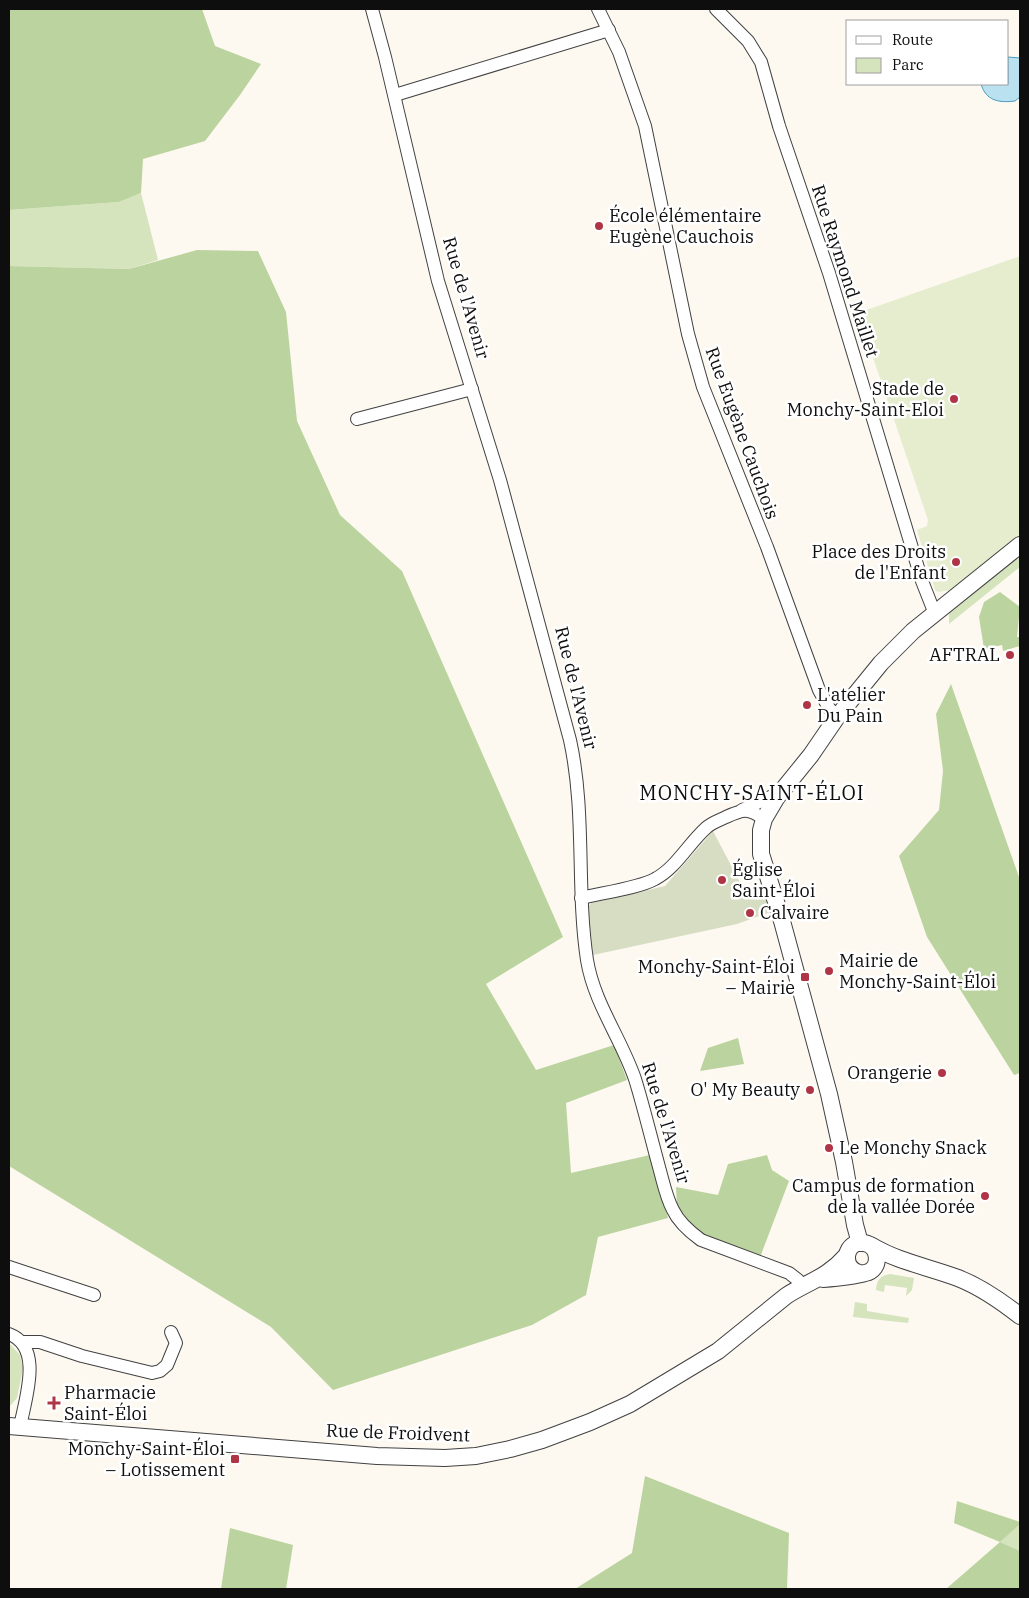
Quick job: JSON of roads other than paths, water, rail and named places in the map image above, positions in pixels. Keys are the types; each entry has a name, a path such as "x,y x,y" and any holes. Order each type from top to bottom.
{"street":[{"name":"Rue de l'Avenir","path":"372,9 395,95 435,268 500,480 572,749 580,819 582,898 587,957 594,988 602,1011 634,1079 667,1195 676,1216 691,1232 702,1240 789,1273 798,1280 801,1287"},
{"name":"Rue Eugène Cauchois","path":"598,9 623,63 645,126 688,334 703,387 767,547 819,690 829,708 837,717"},
{"name":"Rue Raymond Maillet","path":"716,9 748,41 761,62 779,126 829,273 922,581 934,614"},
{"path":"395,95 609,30"},
{"path":"357,419 472,389"},
{"path":"847,1255 850,1268 866,1271 876,1264 877,1256 866,1245 844,1162 829,1094 782,921 761,854 760,835 764,819 781,792 811,755 837,717 894,649 934,614 1020,545"},
{"path":"582,898 643,884 657,878 671,866 707,827 781,792"},
{"path":"742,810 754,812 764,819"},
{"path":"818,1280 836,1267 852,1246 866,1245 889,1256 956,1277 990,1295 1020,1316"},
{"path":"9,1267 94,1295"},
{"path":"801,1287 818,1280 888,1267 956,1277"},
{"name":"Rue de Froidvent","path":"14,1426 377,1456 445,1458 486,1454 553,1436 640,1399 718,1352 778,1302 801,1287"},
{"path":"9,1334 22,1342 40,1342 82,1356 152,1373 164,1368 170,1360 176,1343 171,1332"},
{"path":"14,1426 30,1367 29,1357 22,1342"}],"water":[{"path":"1009,57 1020,58 1020,97 1015,101 1004,102 994,100 983,90 981,85 1009,85"}],"place":[{"name":"École élémentaire Eugène Cauchois","path":"599,226"},
{"name":"Stade de Monchy-Saint-Eloi","path":"954,399"},
{"name":"Place des Droits de l'Enfant","path":"956,562"},
{"name":"AFTRAL","path":"1010,655"},
{"name":"L'atelier Du Pain","path":"807,705"},
{"name":"Église Saint-Éloi","path":"722,880"},
{"name":"Calvaire","path":"750,913"},
{"name":"Mairie de Monchy-Saint-Éloi","path":"829,971"},
{"name":"Monchy-Saint-Éloi – Mairie","path":"805,977"},
{"name":"Orangerie","path":"942,1073"},
{"name":"O' My Beauty","path":"810,1090"},
{"name":"Le Monchy Snack","path":"829,1148"},
{"name":"Campus de formation de la vallée Dorée","path":"985,1196"},
{"name":"Pharmacie Saint-Éloi","path":"54,1403"},
{"name":"Monchy-Saint-Éloi – Lotissement","path":"235,1459"}],"district":[{"name":"MONCHY-SAINT-ÉLOI","path":"752,793"}]}
